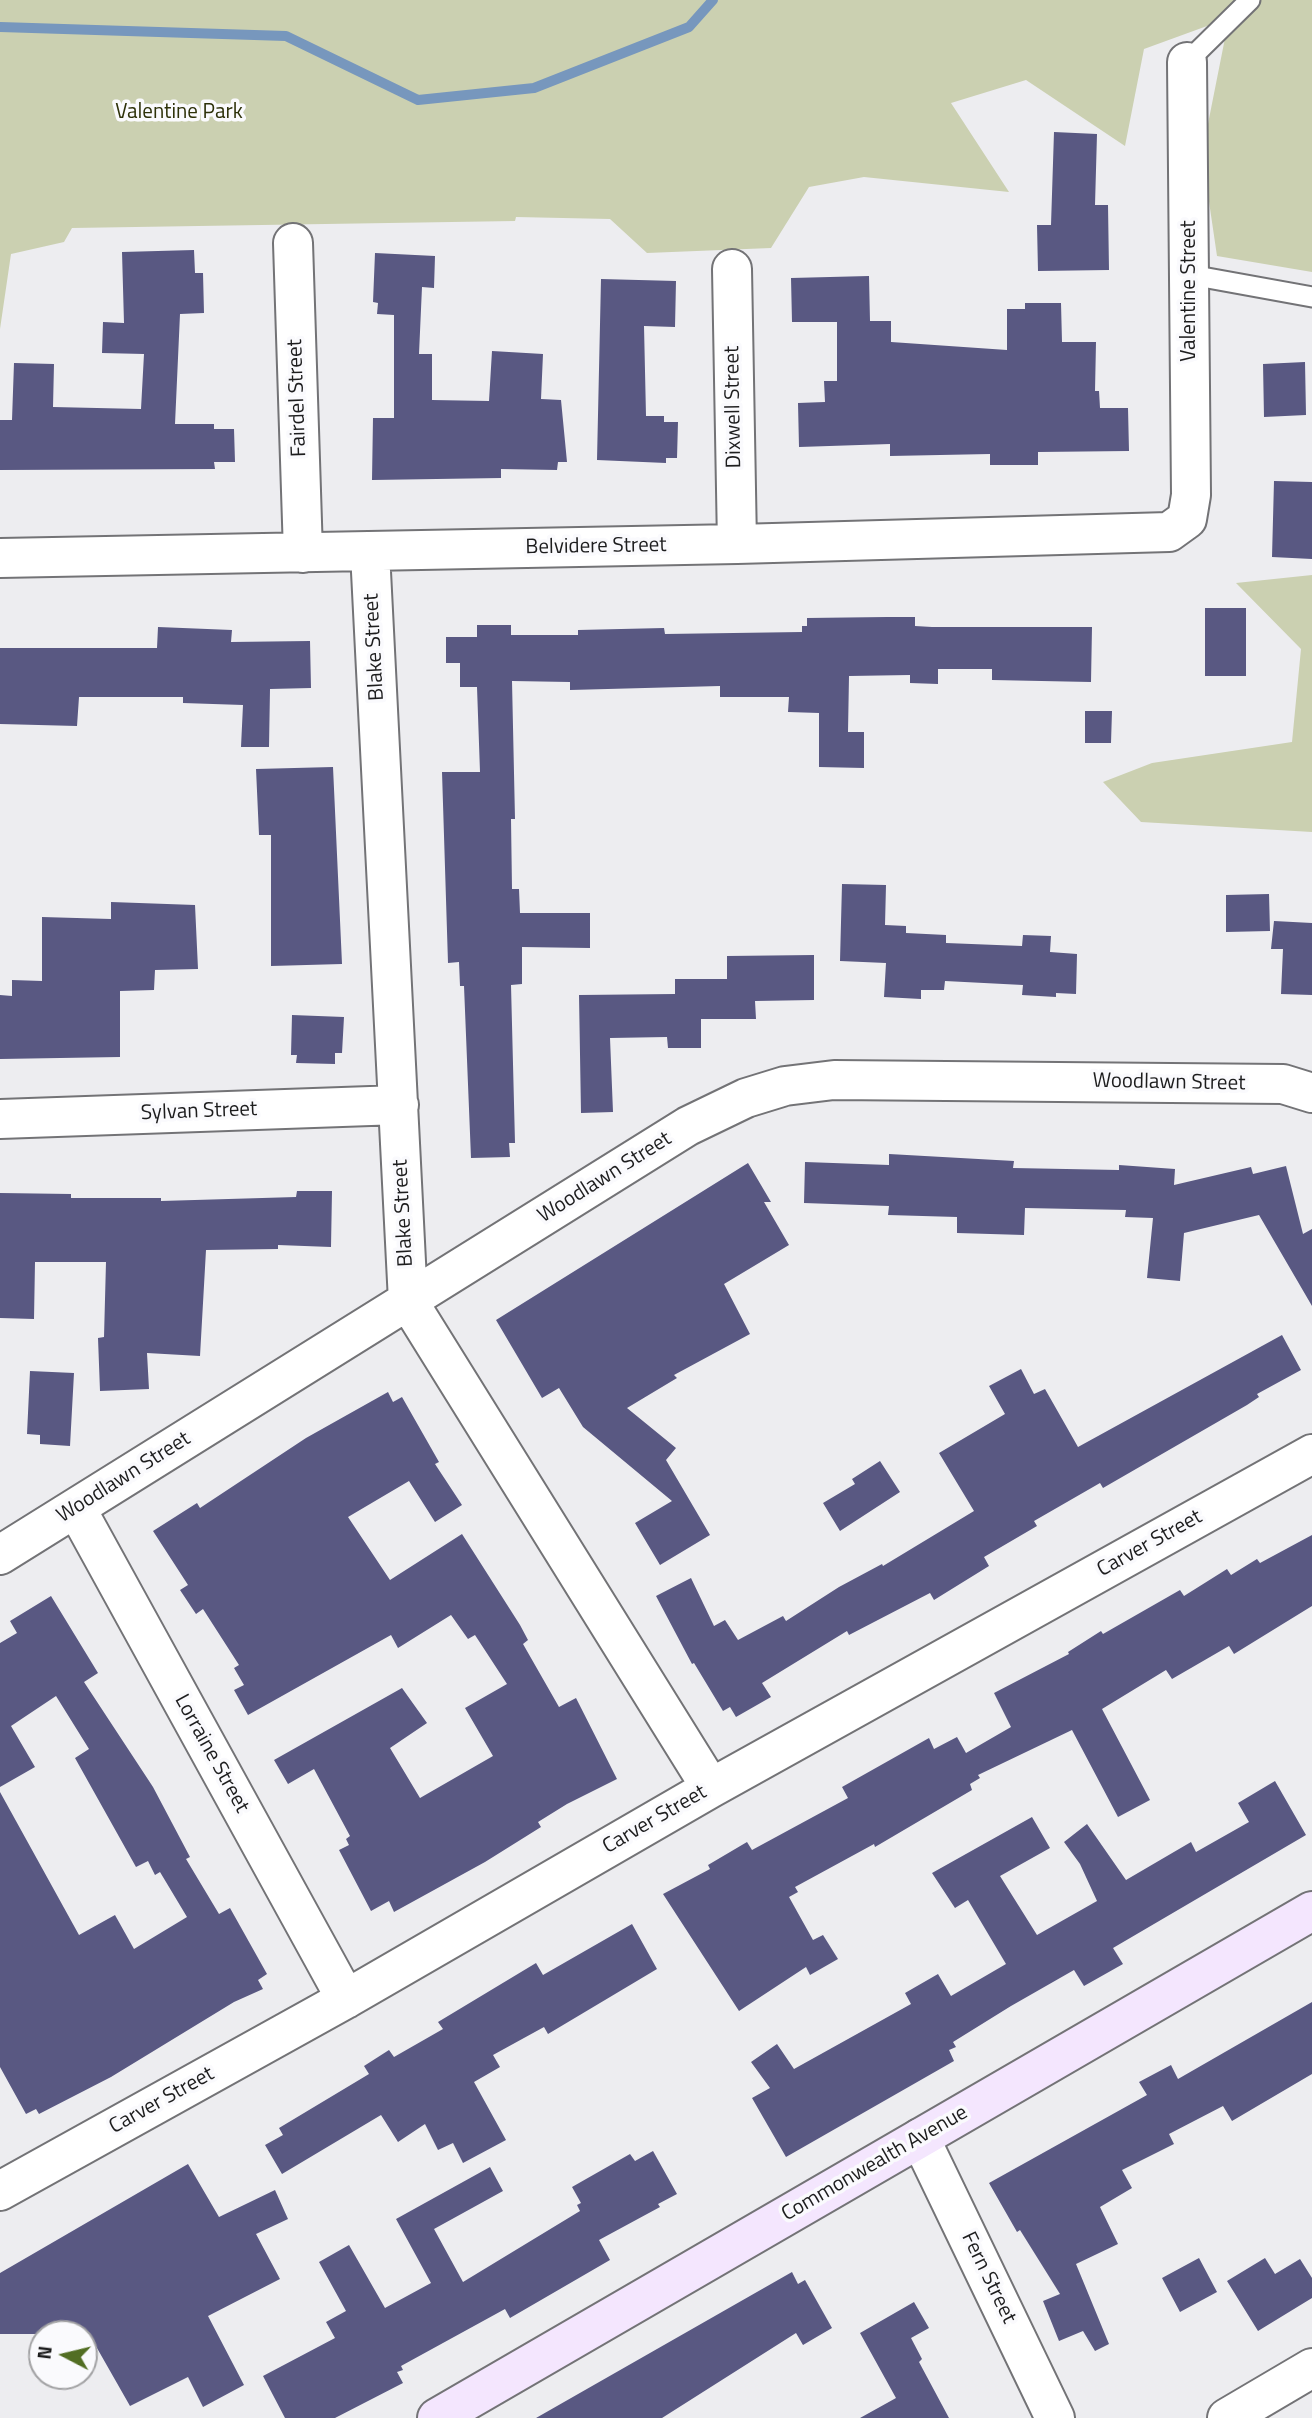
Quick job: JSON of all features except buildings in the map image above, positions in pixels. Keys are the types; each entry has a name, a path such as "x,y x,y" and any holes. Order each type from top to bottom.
{"street":[{"name":"Valentine Street","path":"1187,62 1191,275 1191,495 1187,519"},
{"name":"Fairdel Street","path":"293,243 303,553"},
{"name":"Dixwell Street","path":"732,269 737,544"},
{"name":"Belvidere Street","path":"0,558 737,544 1169,532 1187,519"},
{"name":"Blake Street","path":"370,552 408,1301 711,1788"},
{"name":"Woodlawn Street","path":"0,1555 688,1126 747,1098 785,1086 834,1080 1283,1084 1303,1090"},
{"name":"Sylvan Street","path":"0,1119 399,1105"},
{"name":"Carver Street","path":"2,2185 345,1999 711,1788 1312,1454"},
{"name":"Lorraine Street","path":"76,1508 345,1999"},
{"name":"Commonwealth Avenue","path":"438,2418 1312,1910"},
{"name":"Fern Street","path":"920,2138 1055,2418"},
{"path":"1227,2418 1312,2368"}],"lane":[{"path":"1187,62 1250,0"},
{"path":"1191,275 1312,297"}],"green space":[{"name":"Valentine Park","path":"0,0 1312,0 1312,272 1217,256 1202,154 1229,18 1144,49 1125,146 1026,80 951,103 1009,192 864,177 809,187 771,248 647,253 610,219 516,217 515,221 72,228 64,242 11,254 0,329"},
{"path":"1312,575 1312,832 1141,822 1103,782 1152,763 1292,742 1301,649 1236,583"}],"waterway":[{"path":"0,27 286,36 418,100 534,88 689,27 713,0"}]}
